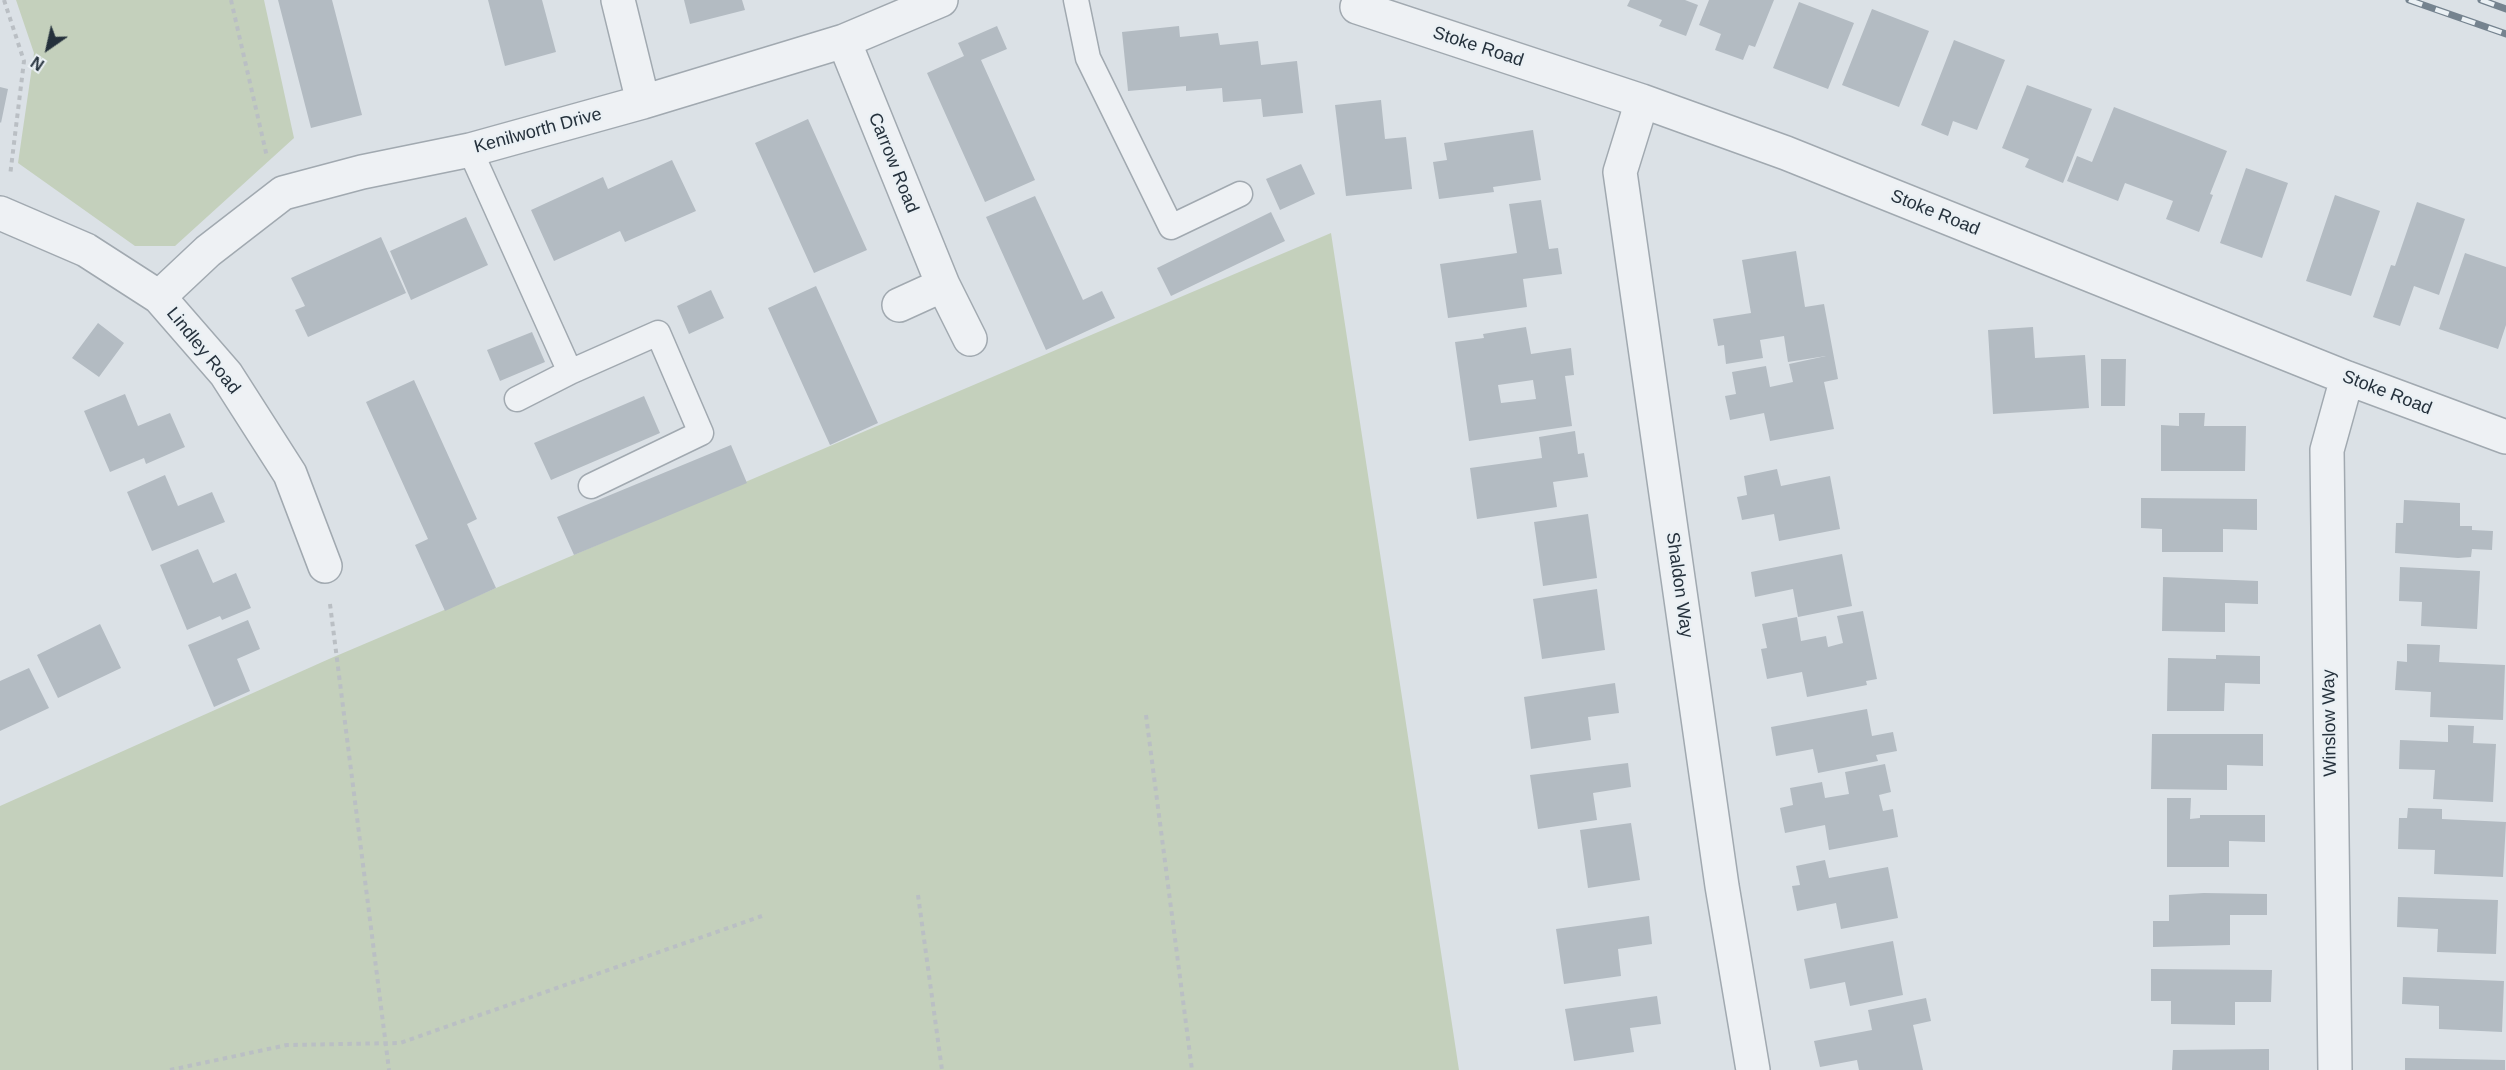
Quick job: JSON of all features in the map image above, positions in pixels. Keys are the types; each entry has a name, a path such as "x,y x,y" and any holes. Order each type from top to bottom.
{"street":[{"path":"618,0 643,102"},
{"name":"Kenilworth Drive","path":"159,297 208,251 283,193 362,172 470,150 643,102 844,41 941,0"},
{"name":"Stoke Road","path":"1357,7 1642,101 1797,158 2347,378 2506,437"},
{"name":"Carrow Road","path":"844,41 943,285 970,339"},
{"name":"Shaldon Way","path":"1642,101 1620,172 1722,886 1753,1070"},
{"name":"Lindley Road","path":"3,214 86,250 159,297 226,375 290,474 325,566"},
{"path":"899,305 943,285"},
{"name":"Winslow Way","path":"2335,1070 2327,450 2347,378"}],"lane":[{"path":"1076,0 1088,58 1171,227 1240,194"},
{"path":"470,150 570,372"},
{"path":"517,399 570,372 658,333 701,433 591,486"}],"path":[{"path":"3,214 24,61 4,0"},
{"path":"231,0 266,155 283,193"},
{"path":"325,566 389,1070"},
{"path":"1146,715 1192,1070"},
{"path":"918,895 942,1070"},
{"path":"170,1070 287,1045 400,1043 762,916"}],"green space":[{"path":"16,0 264,0 294,138 175,246 135,246 18,163 34,53"},
{"path":"1331,233 1459,1070 0,1070 0,806 329,659"}],"building":[{"path":"278,0 332,0 362,115 311,128"},
{"path":"488,0 542,0 556,52 505,66"},
{"path":"684,0 742,0 745,10 690,24"},
{"path":"1630,0 1685,0 1698,5 1686,36 1659,26 1662,20 1627,6"},
{"path":"1709,0 1774,0 1755,47 1749,45 1743,60 1715,50 1721,34 1699,25"},
{"path":"1799,2 1854,23 1828,89 1773,68"},
{"path":"1872,9 1929,31 1899,107 1842,85"},
{"path":"997,26 1007,49 981,60 1035,180 985,202 927,73 964,56 958,43"},
{"path":"1179,26 1180,37 1218,33 1220,45 1258,41 1261,65 1297,61 1303,113 1263,117 1261,99 1223,102 1222,88 1186,91 1186,86 1128,91 1122,32"},
{"path":"1954,40 2005,60 1977,130 1953,121 1948,136 1921,125"},
{"path":"2027,85 2092,109 2063,183 2025,167 2029,159 2002,148"},
{"path":"0,87 8,89 1,123 0,122"},
{"path":"1381,100 1385,139 1406,137 1412,189 1346,196 1335,105"},
{"path":"2114,107 2227,151 2210,194 2213,195 2199,232 2166,219 2173,201 2125,183 2118,201 2067,181 2077,156 2092,162"},
{"path":"808,119 867,250 814,273 755,143"},
{"path":"1533,130 1541,180 1493,187 1494,192 1439,199 1433,162 1447,160 1444,143"},
{"path":"672,160 696,211 625,242 620,231 554,261 531,210 603,177 608,189"},
{"path":"1301,164 1315,194 1280,210 1266,179"},
{"path":"2246,168 2288,183 2262,258 2220,243"},
{"path":"2335,195 2380,211 2351,296 2306,281"},
{"path":"1035,196 1083,300 1102,291 1115,318 1046,350 986,217"},
{"path":"1541,200 1549,249 1558,248 1562,274 1523,279 1527,307 1448,318 1440,264 1517,253 1509,204"},
{"path":"2417,202 2465,219 2439,295 2414,286 2400,326 2373,317 2391,265 2395,266"},
{"path":"1271,212 1285,241 1171,296 1157,268"},
{"path":"466,217 488,265 411,300 390,251"},
{"path":"381,237 406,293 308,337 295,310 305,306 291,278"},
{"path":"1796,251 1805,307 1824,304 1838,379 1824,382 1834,429 1770,441 1764,413 1730,420 1725,396 1736,394 1732,372 1766,366 1770,387 1793,382 1789,364 1826,356 1788,362 1784,336 1760,340 1763,358 1726,364 1724,345 1718,346 1713,319 1751,313 1742,260"},
{"path":"2465,253 2506,267 2506,325 2498,349 2439,329"},
{"path":"816,286 878,423 830,445 768,308"},
{"path":"711,290 724,318 689,334 677,306"},
{"path":"98,323 124,343 99,377 72,358"},
{"path":"1526,327 1531,354 1571,348 1574,375 1565,376 1572,426 1469,441 1455,342 1484,338 1483,334","holes":["1533,380 1536,399 1501,403 1498,385"]},
{"path":"2033,327 2035,358 2085,355 2089,408 1993,414 1988,330"},
{"path":"532,332 545,362 500,381 487,350"},
{"path":"2101,359 2126,359 2125,406 2101,406"},
{"path":"414,380 477,519 467,524 496,588 445,611 415,545 428,539 366,402"},
{"path":"125,394 138,426 170,413 185,447 146,464 144,458 110,472 84,411"},
{"path":"644,396 660,433 551,480 534,443"},
{"path":"2179,413 2205,413 2204,426 2246,426 2245,471 2161,471 2161,425 2179,426"},
{"path":"1575,431 1578,454 1584,453 1588,477 1553,482 1557,507 1477,519 1470,468 1542,458 1539,437"},
{"path":"731,445 747,483 574,555 557,517"},
{"path":"1777,469 1781,486 1830,476 1840,529 1779,541 1774,514 1742,520 1737,497 1747,495 1744,476"},
{"path":"165,475 178,506 212,492 225,522 152,551 127,492"},
{"path":"2141,498 2257,499 2257,530 2223,529 2223,552 2162,552 2162,529 2141,528"},
{"path":"2404,500 2460,503 2460,526 2472,526 2472,530 2493,531 2492,550 2472,549 2471,557 2458,558 2395,553 2396,523 2403,523"},
{"path":"1588,514 1597,578 1543,586 1534,522"},
{"path":"198,549 213,583 236,573 251,608 222,620 220,616 187,630 160,565"},
{"path":"1842,554 1852,606 1798,617 1793,589 1755,597 1751,572"},
{"path":"2400,567 2480,571 2477,629 2421,626 2422,602 2399,601"},
{"path":"2163,577 2258,581 2258,604 2225,603 2225,632 2162,631"},
{"path":"1597,589 1605,650 1542,659 1533,599"},
{"path":"1863,611 1877,679 1866,681 1867,685 1807,697 1802,672 1767,679 1761,649 1767,648 1762,624 1797,617 1801,641 1826,636 1828,647 1843,643 1837,616"},
{"path":"248,620 260,649 237,659 250,691 214,707 188,645"},
{"path":"100,624 121,668 58,698 37,655"},
{"path":"2407,644 2440,645 2439,662 2505,665 2503,720 2430,717 2431,692 2395,690 2397,661 2407,662"},
{"path":"2216,655 2260,656 2260,684 2225,683 2224,711 2167,711 2168,658 2216,659"},
{"path":"29,668 49,708 0,731 0,681"},
{"path":"1615,683 1619,713 1588,717 1591,740 1531,749 1524,697"},
{"path":"1867,709 1872,736 1893,732 1897,751 1876,755 1878,761 1818,773 1813,749 1776,756 1771,727"},
{"path":"2448,725 2474,726 2473,743 2496,744 2493,802 2433,799 2435,770 2399,769 2400,740 2448,742"},
{"path":"2152,734 2263,734 2263,766 2227,765 2227,790 2151,789"},
{"path":"1628,763 1631,787 1593,793 1597,820 1538,829 1530,775"},
{"path":"1885,764 1891,792 1879,795 1883,811 1893,809 1898,837 1829,850 1825,825 1785,833 1780,808 1793,805 1790,788 1822,782 1825,798 1849,794 1845,772"},
{"path":"2167,798 2191,798 2190,819 2200,818 2200,815 2265,815 2265,842 2229,841 2229,867 2167,867"},
{"path":"2408,808 2442,809 2442,819 2506,822 2503,877 2434,874 2435,850 2398,849 2399,818 2407,818"},
{"path":"1631,823 1640,880 1588,888 1580,830"},
{"path":"1825,860 1829,878 1888,867 1898,918 1841,929 1836,903 1797,911 1792,886 1800,885 1796,866"},
{"path":"2267,894 2267,915 2230,915 2230,945 2153,947 2153,921 2169,921 2169,895"},
{"path":"2398,897 2498,900 2496,954 2437,952 2438,929 2397,927"},
{"path":"1649,916 1652,944 1618,949 1621,976 1564,984 1556,929"},
{"path":"1893,941 1903,995 1850,1006 1845,982 1810,989 1804,959"},
{"path":"2151,969 2272,970 2271,1002 2235,1002 2235,1025 2171,1024 2171,1001 2151,1001"},
{"path":"2403,977 2504,981 2502,1032 2439,1029 2439,1006 2402,1004"},
{"path":"1657,996 1661,1024 1630,1028 1634,1052 1574,1061 1565,1009"},
{"path":"1926,998 1931,1021 1913,1025 1923,1070 1859,1070 1857,1060 1820,1067 1814,1041 1872,1030 1868,1010"},
{"path":"2269,1049 2269,1070 2172,1070 2173,1050"},
{"path":"2405,1058 2505,1060 2505,1070 2405,1070"}],"railway":[{"path":"2409,0 2506,34"},
{"path":"2481,0 2506,9"}]}
